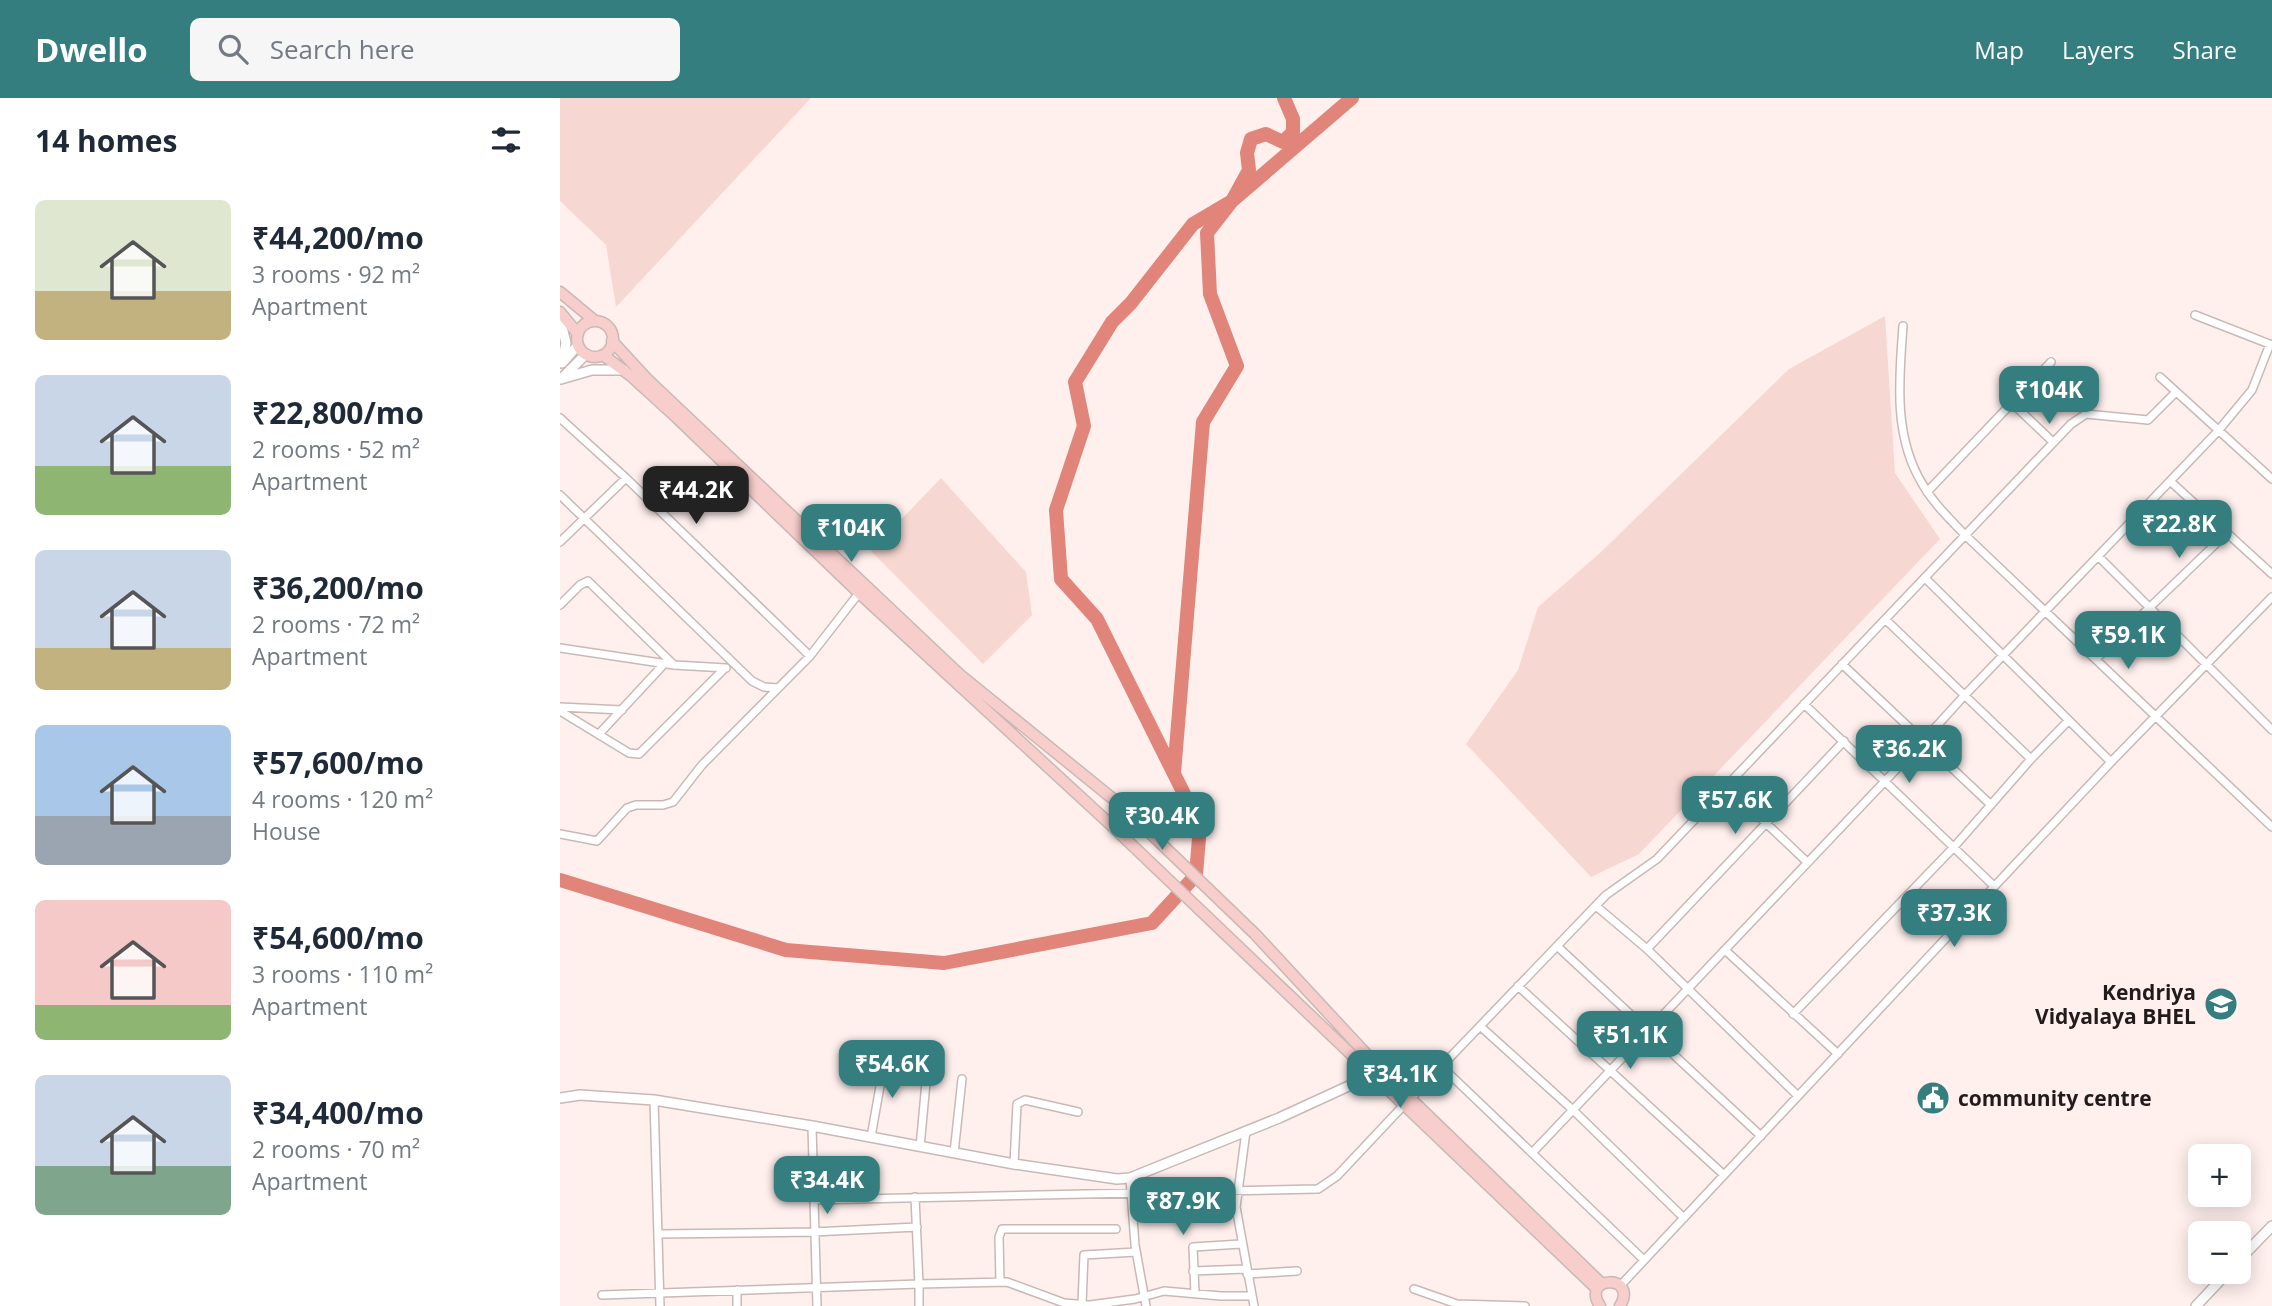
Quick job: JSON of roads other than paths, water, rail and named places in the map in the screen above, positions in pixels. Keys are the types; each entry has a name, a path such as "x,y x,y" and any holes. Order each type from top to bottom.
{"main road":[{"path":"560,292 595,321 606,325 612,334 612,341 603,355"},
{"path":"560,312 578,334"},
{"path":"595,321 584,324 578,334 578,345 586,354 603,355 624,370 859,593 1377,1073 1600,1287"},
{"path":"612,341 647,379 959,674 1123,807 1268,947 1377,1073"},
{"path":"1600,1306 1595,1295 1600,1287 1614,1282 1624,1294 1623,1305"}],"street":[{"path":"1532,1153 2218,431 2252,390 2271,344 2195,315"},
{"path":"560,319 566,343 561,364"},
{"path":"1903,326 1898,391 1900,408 1909,456 1927,492 1965,535 2272,827"},
{"path":"561,364 578,345"},
{"path":"561,379 586,354"},
{"path":"1927,492 2051,362"},
{"path":"561,379 592,370 624,370"},
{"path":"2160,377 2272,479"},
{"path":"813,1200 1318,1189 1324,1186 1338,1176 1613,889 1645,870 1657,859 2077,418 2086,414 2148,420 2176,392"},
{"path":"2012,403 2053,442"},
{"path":"560,418 810,656"},
{"path":"560,542 626,478"},
{"path":"2170,481 2272,574"},
{"path":"560,495 732,663 757,684 769,689 778,688"},
{"path":"2096,659 2227,533"},
{"path":"2099,557 2272,730"},
{"path":"1926,579 2111,762"},
{"path":"560,605 580,585 588,581 674,665"},
{"path":"560,834 597,841 627,808 673,802 702,765 810,656 859,593"},
{"path":"1620,1286 2111,762 2272,597"},
{"path":"1886,621 2031,759"},
{"path":"560,648 674,665 724,669"},
{"path":"599,734 665,663"},
{"path":"560,709 629,752 639,754 732,663"},
{"path":"1842,664 1991,804"},
{"path":"1804,704 1994,886"},
{"path":"560,709 622,710"},
{"path":"1793,1014 1954,847 2068,721"},
{"path":"1647,949 1844,741"},
{"path":"1727,786 1807,862"},
{"path":"1596,906 1647,949 1798,1096"},
{"path":"1557,946 1761,1136"},
{"path":"1725,950 1838,1054"},
{"path":"1518,986 1724,1175"},
{"path":"1480,1026 1573,1110 1684,1218"},
{"path":"871,1137 885,1058"},
{"path":"920,1147 928,1061"},
{"path":"1441,1066 1644,1260"},
{"path":"560,1098 580,1095 654,1100 1105,1179 1130,1178 1246,1131 1377,1073"},
{"path":"954,1153 962,1079"},
{"path":"654,1100 660,1306"},
{"path":"1014,1164 1017,1104 1025,1100 1078,1112"},
{"path":"812,1126 817,1306"},
{"path":"1246,1131 1236,1207 1254,1306"},
{"path":"1130,1178 1136,1252 1146,1306"},
{"path":"915,1197 919,1306"},
{"path":"2251,1248 2272,1226"},
{"path":"658,1234 813,1232 917,1227"},
{"path":"1000,1282 999,1237 1002,1229 1116,1228"},
{"path":"1195,1293 1191,1249 1195,1245 1241,1244"},
{"path":"1088,1305 1084,1255 1136,1252"},
{"path":"1194,1271 1297,1271"},
{"path":"601,1295 1000,1282 1063,1304 1088,1305 1164,1292 1252,1296"},
{"path":"2196,1306 2217,1284"},
{"path":"1414,1289 1457,1304 1525,1306"},
{"path":"737,1290 737,1306"}],"waterway":[{"path":"560,880 786,950 944,963 1152,923 1196,875 1199,838 1197,820 1097,619 1061,579 1056,510 1084,426 1075,382 1112,322 1131,303 1193,224 1232,201 1249,170 1247,153 1251,139 1266,134 1283,142 1293,132 1293,119 1284,98"},
{"path":"1174,773 1203,422 1237,366 1210,294 1207,233 1232,201 1352,98"}],"place":[{"name":"Kendriya Vidyalaya BHEL","path":"2221,1004"},
{"name":"community centre","path":"1933,1098"}]}
